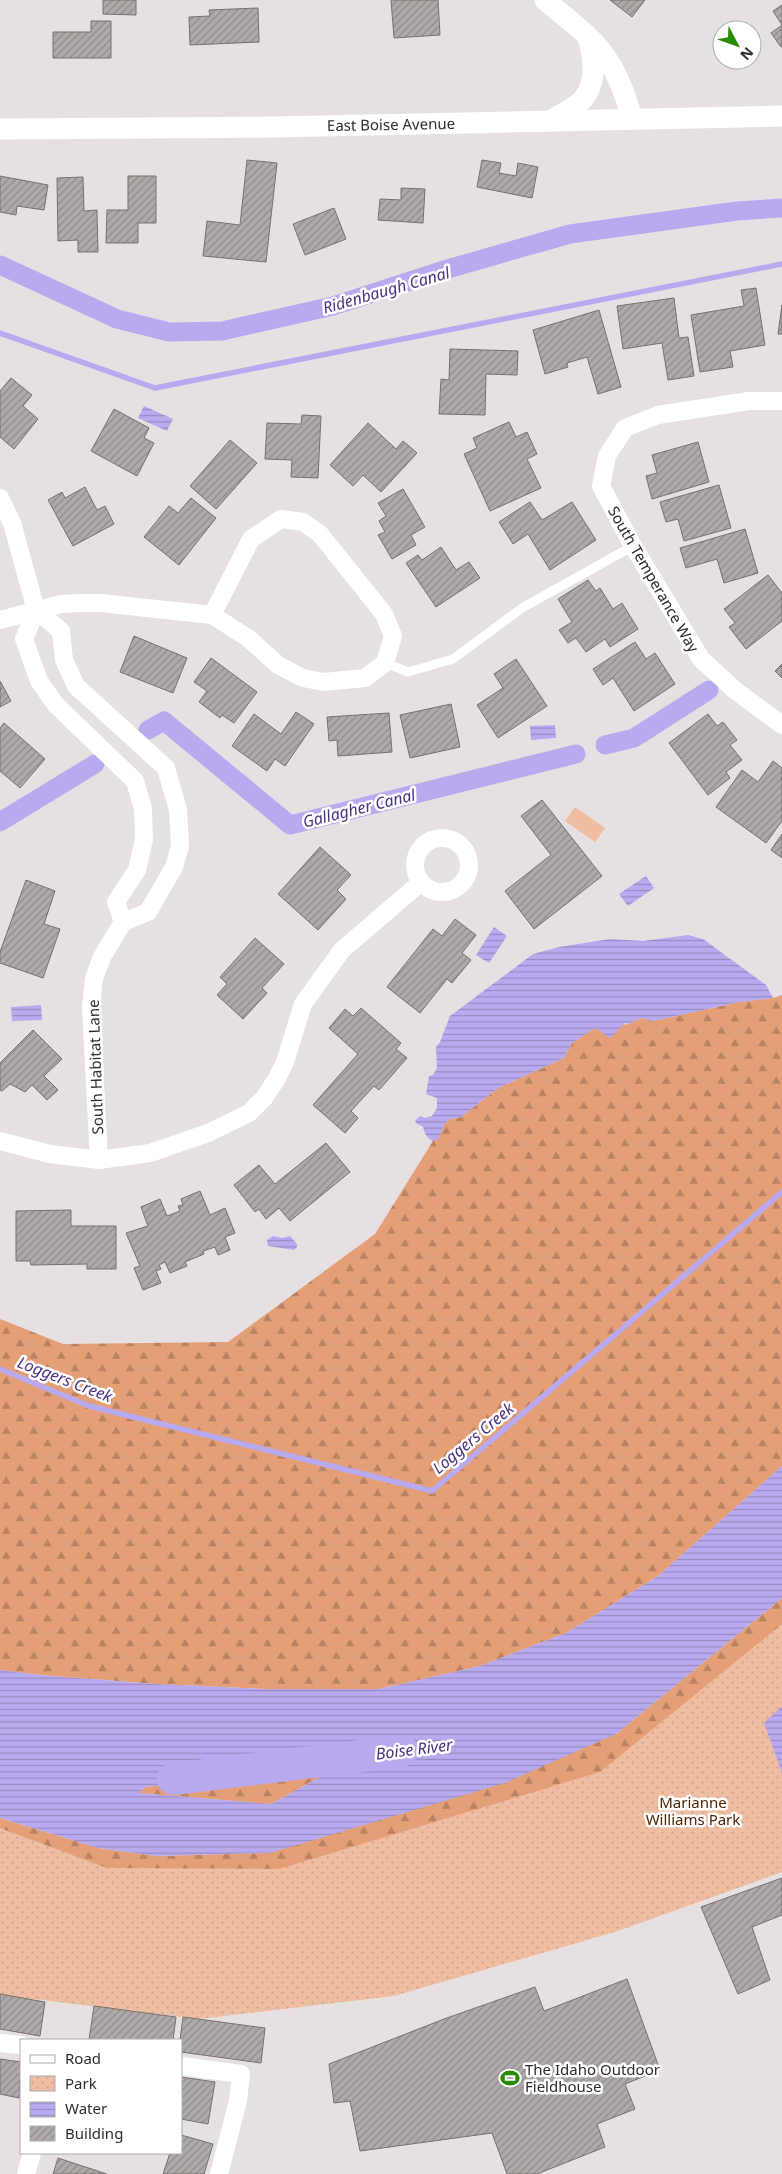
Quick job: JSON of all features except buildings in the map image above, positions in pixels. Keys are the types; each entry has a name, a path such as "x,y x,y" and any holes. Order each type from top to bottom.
{"street":[{"path":"545,0 588,37 607,58 626,98 632,119"},
{"path":"550,121 580,103 591,84 594,58 588,37"},
{"name":"East Boise Avenue","path":"0,129 275,127 782,116"},
{"name":"South Temperance Way","path":"782,401 748,401 658,415 625,428 607,456 601,486 633,546 701,659 736,691 782,725"},
{"path":"0,498 12,523 36,610 61,631 64,660 76,686 166,768 178,810 180,846 174,867 148,912 123,922 116,902 137,870 144,839 143,809 134,781 56,705 39,681 24,639 36,610"},
{"path":"0,620 60,604 101,603 212,615 248,638 278,665 303,678 324,682 365,678 385,663 393,636 384,614 320,534 303,522 281,519 252,539 212,615"},
{"path":"0,1142 50,1154 99,1160 150,1153 208,1133 249,1113 264,1098 276,1080 284,1062 303,1004 342,950 420,882"},
{"name":"South Habitat Lane","path":"99,1160 91,1008 94,978 102,957 123,922"},
{"path":"0,2043 20,2045"},
{"path":"182,2066 241,2074 238,2101 219,2174"},
{"path":"26,2174 32,2154"}],"lane":[{"path":"385,663 408,672 453,659 522,608 633,546"}],"green space":[{"path":"575,807 605,828 595,842 565,821"},
{"path":"782,995 782,1466 658,1576 566,1633 480,1666 379,1689 265,1689 155,1684 0,1670 0,1319 63,1344 228,1342 375,1234 433,1141 439,1138 444,1124 450,1119 461,1117 498,1088 564,1058 572,1043 595,1028 629,1024 641,1018 653,1021 739,1002 773,998"},
{"path":"782,1598 782,1706 263,1907 0,1888 0,1818 98,1848 156,1856 270,1853 616,1734"},
{"name":"Marianne Williams Park","path":"782,1624 782,1872 618,1931 394,1996 199,2019 0,1995 0,1828 107,1868 279,1869 600,1772"},
{"path":"311,1750 360,1752 357,1761 322,1776 271,1804 137,1793 146,1787 187,1782 249,1763"}],"water":[{"path":"144,406 173,419 167,431 138,418"},
{"path":"555,725 556,738 531,740 530,726"},
{"path":"646,876 654,888 628,906 619,894"},
{"path":"494,927 507,936 489,963 476,955"},
{"path":"688,935 703,939 766,985 773,998 739,1002 653,1021 641,1018 629,1024 625,1023 610,1038 595,1028 572,1043 564,1058 498,1088 461,1117 450,1119 444,1124 439,1139 431,1140 423,1127 416,1123 415,1121 420,1116 425,1118 432,1116 437,1108 437,1098 426,1094 429,1076 433,1075 437,1068 436,1047 440,1042 450,1016 533,954 559,947 610,939 643,941"},
{"path":"41,1005 42,1020 12,1021 11,1007"},
{"path":"273,1236 282,1238 290,1236 297,1244 297,1247 294,1250 268,1246 267,1240"},
{"path":"782,1466 782,1598 616,1734 505,1783 270,1853 156,1856 98,1848 0,1818 0,1670 155,1684 265,1689 379,1689 480,1666 566,1633 658,1576","holes":["311,1750 360,1752 357,1761 322,1776 271,1804 138,1793 146,1787 187,1782 249,1763"]},
{"path":"782,1706 782,1773 764,1723"}],"waterway":[{"name":"Ridenbaugh Canal","path":"0,265 117,319 169,332 222,331 333,306 444,270 570,234 737,211 782,208"},
{"path":"0,333 155,388 782,264"},
{"name":"Gallagher Canal","path":"605,745 634,738 709,690"},
{"name":"Gallagher Canal","path":"148,730 164,721 290,825 576,754"},
{"name":"Gallagher Canal","path":"0,822 95,764"},
{"name":"Loggers Creek","path":"0,1369 89,1406 432,1491 782,1192"},
{"name":"Boise River","path":"173,1779 402,1751"}],"place":[{"name":"The Idaho Outdoor Fieldhouse","path":"510,2078"}]}
